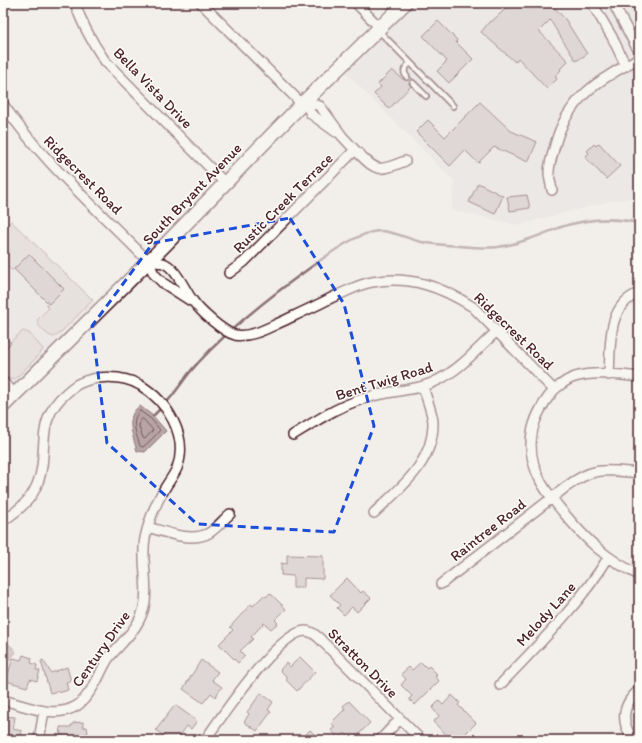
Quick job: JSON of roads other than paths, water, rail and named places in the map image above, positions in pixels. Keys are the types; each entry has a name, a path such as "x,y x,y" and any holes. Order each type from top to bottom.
{"street":[{"name":"Bella Vista Drive","path":"74,3 91,41 105,61 225,183"},
{"name":"Rustic Creek Terrace","path":"201,3 303,103 311,114 342,136 355,150 376,168 386,169 405,161"},
{"path":"356,3 379,29"},
{"name":"South Bryant Avenue","path":"3,406 303,103 405,3"},
{"path":"592,3 612,37 626,66"},
{"path":"613,3 639,52"},
{"path":"552,190 549,172 559,132 569,112 589,88 639,58"},
{"name":"Ridgecrest Road","path":"3,104 39,152 148,261 154,274 163,283 193,302 220,328 234,335 250,334 271,327 358,286 372,282 410,281 424,283 445,291 473,307 554,390 545,400 534,419 532,432 531,444 534,464 541,482 575,528 608,558 639,575"},
{"name":"Rustic Creek Terrace","path":"229,273 244,262 355,150"},
{"name":"Ridgecrest Road","path":"148,261 164,263 180,280 193,302"},
{"path":"610,375 612,327 615,317 625,302 633,295 639,293"},
{"name":"Bent Twig Road","path":"293,435 337,409 356,400 383,393 423,386 436,381 453,371 497,331"},
{"path":"554,390 561,384 574,377 588,374 639,377"},
{"name":"Century Drive","path":"3,521 26,502 35,490 42,465 45,424 52,410 62,397 78,384 98,378 123,378 140,385 169,413 176,426 180,440 180,460 177,469 155,505 148,527 143,555 146,580 145,602 140,620 128,638 111,655 94,685 79,705 64,710 44,711 3,700"},
{"path":"3,382 15,394"},
{"path":"374,513 417,469 428,450 431,441 433,421 423,386"},
{"name":"Raintree Road","path":"441,584 584,475 604,470 639,473"},
{"path":"148,527 176,535 197,537 209,532 230,514"},
{"name":"Melody Lane","path":"500,684 570,610 599,573 608,558"},
{"name":"Stratton Drive","path":"205,740 258,668 293,634 304,631 311,632 318,637 421,740"},
{"path":"632,740 626,729 624,715 630,700 639,690"},
{"path":"39,740 44,711"},
{"path":"380,740 400,719"}],"lane":[{"path":"379,29 410,63 453,106"},
{"path":"407,77 404,71 410,63"},
{"path":"413,83 426,96"}],"water":[{"path":"140,406 153,416 166,431 145,452 137,451 131,427 132,415"},
{"path":"3,639 16,652 3,668"}],"waterway":[{"path":"165,404 197,364 250,314 278,291 342,246 351,240 370,232 385,231 416,241 428,243 492,248 521,242 558,228 588,221 619,220 639,223"},
{"path":"153,416 161,408"}]}
